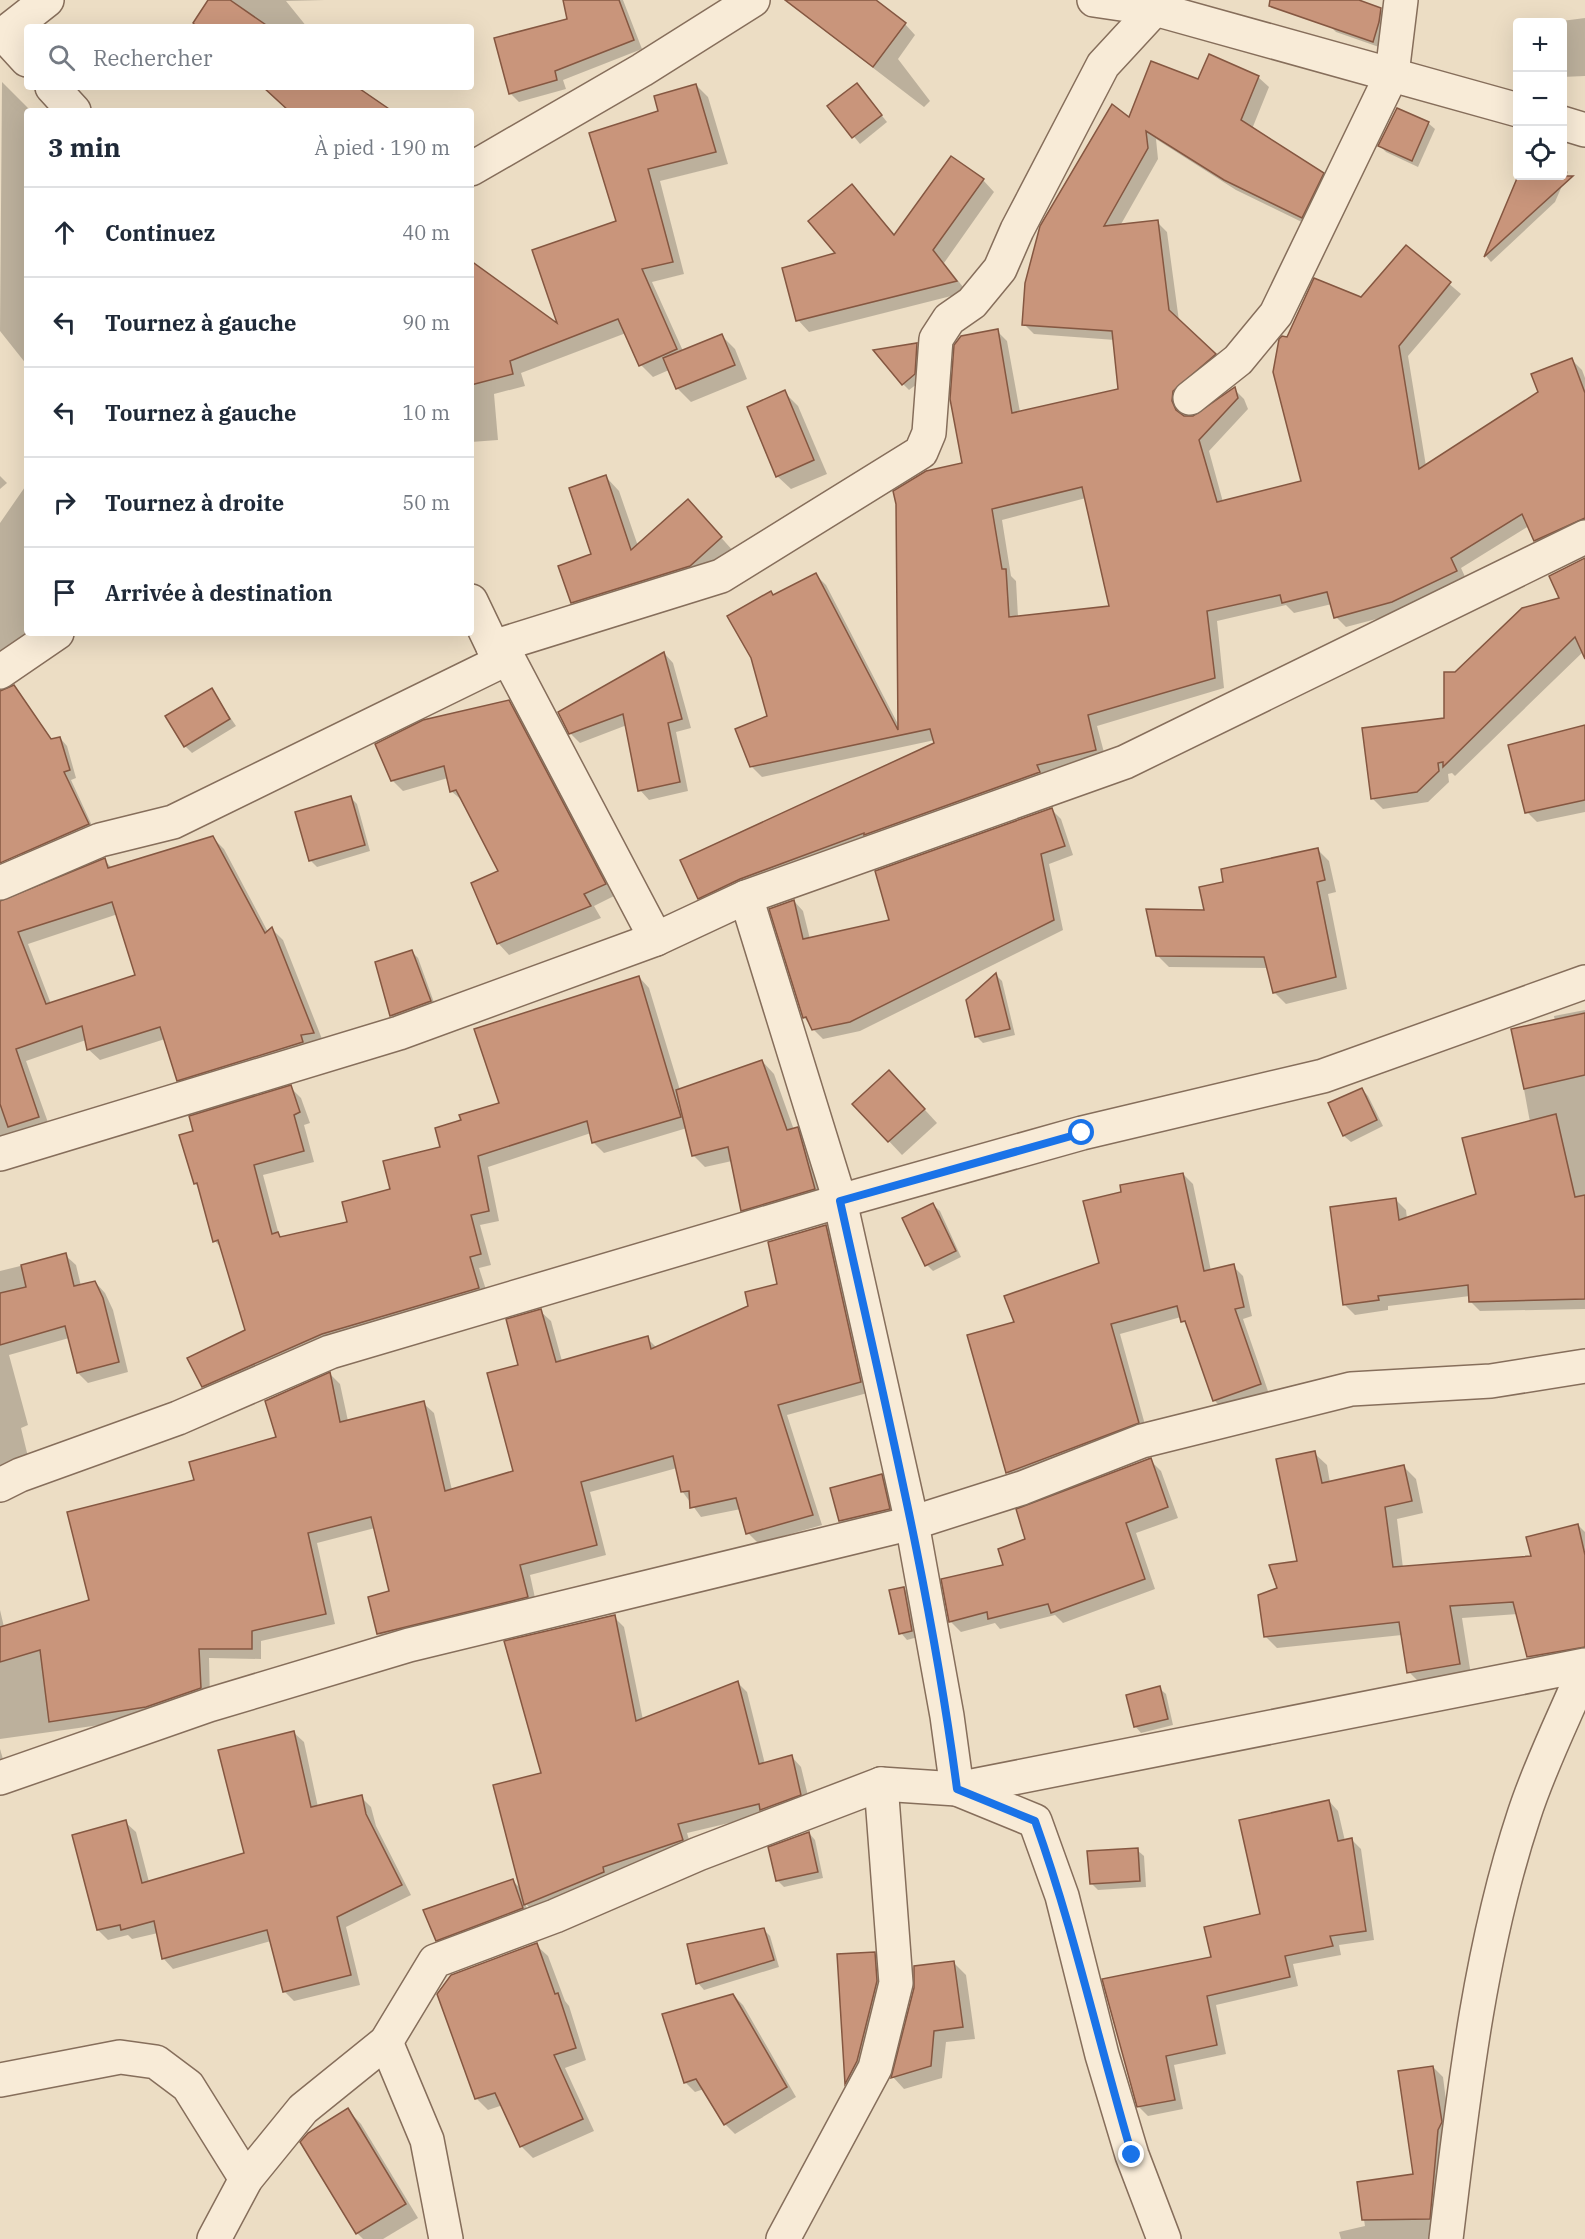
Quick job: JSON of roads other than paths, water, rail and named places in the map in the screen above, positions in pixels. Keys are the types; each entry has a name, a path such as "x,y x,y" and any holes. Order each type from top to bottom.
{"street":[{"path":"24,57 2,36 47,0"},
{"path":"474,168 642,70 753,0"},
{"path":"1094,0 1159,5 1513,109"},
{"path":"1190,398 1238,360 1276,314 1392,74 1401,0"},
{"path":"0,883 100,840 173,822 500,652 721,576 921,452 929,433 936,339 949,319 972,303 1000,269 1017,230 1103,65 1159,5"},
{"path":"55,90 71,108"},
{"path":"1567,124 1585,129"},
{"path":"0,1154 399,1033 656,939 746,897 1125,762 1585,537"},
{"path":"474,606 656,939"},
{"path":"0,672 53,636"},
{"path":"746,897 840,1201 912,1524 947,1716 957,1789"},
{"path":"0,1485 20,1475 178,1418 330,1352 840,1201 1082,1133 1323,1076 1585,982"},
{"path":"0,1778 209,1705 409,1645 912,1524 1022,1488 1142,1441 1351,1389 1491,1381 1585,1366"},
{"path":"214,2239 246,2179 303,2109 386,2042 435,1961 555,1916 698,1854 881,1784 957,1789 1585,1666"},
{"path":"1446,2239 1468,2057 1494,1927 1524,1815 1585,1666"},
{"path":"783,2239 875,2068 896,1983 881,1784"},
{"path":"957,1789 1035,1821 1062,1896 1102,2055 1132,2155 1164,2239"},
{"path":"386,2042 427,2140 446,2239"},
{"path":"0,2080 120,2057 156,2062 189,2086 246,2179"}]}
